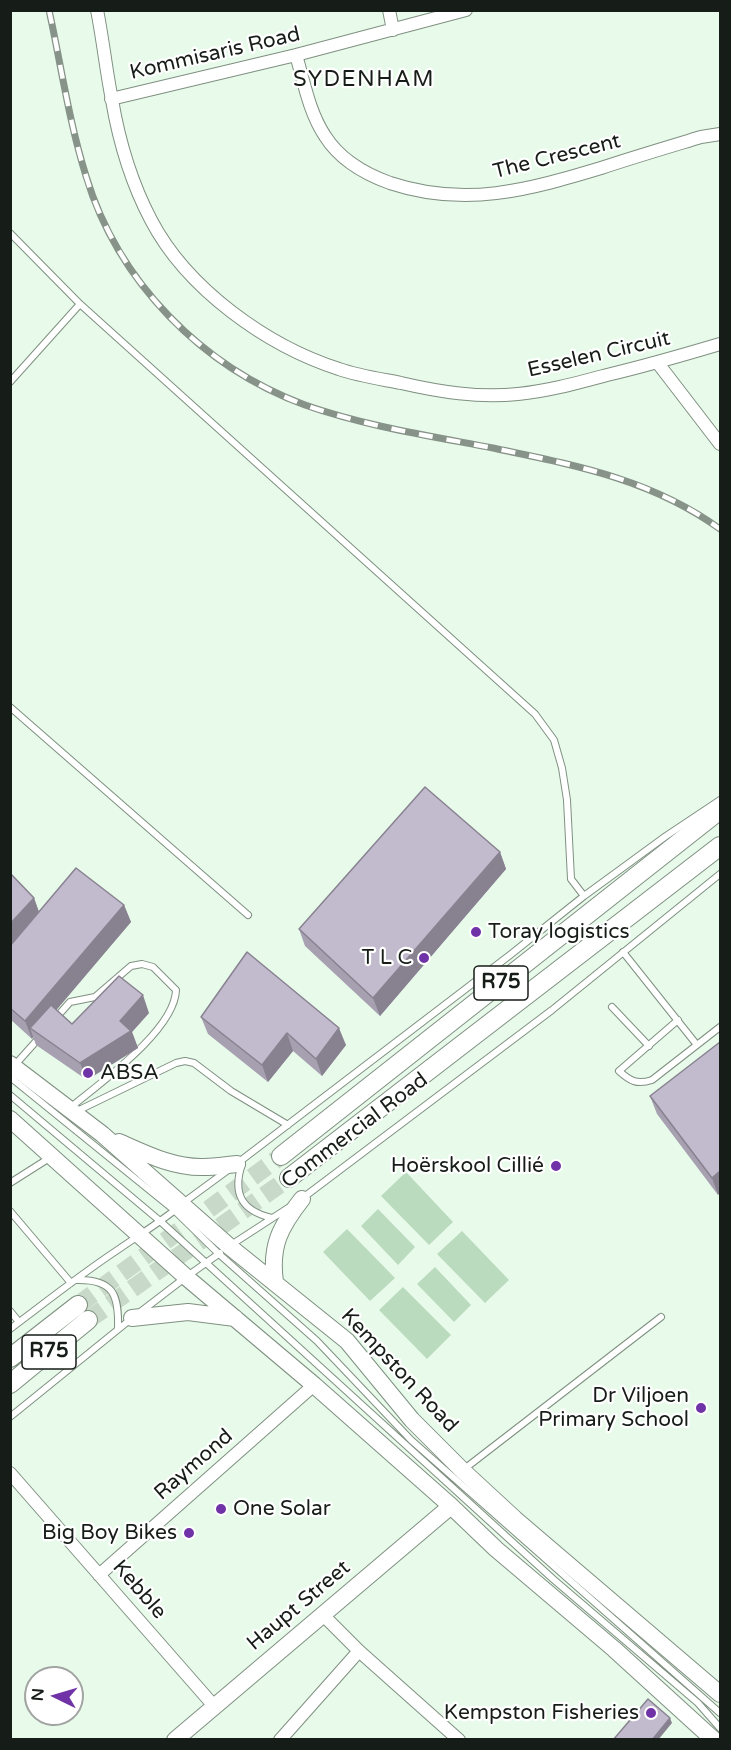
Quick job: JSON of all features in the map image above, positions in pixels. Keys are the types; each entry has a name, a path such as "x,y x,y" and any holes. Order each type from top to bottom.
{"main road":[{"name":"Commercial Road","path":"281,1156 720,810"},
{"name":"Commercial Road","path":"289,1178 720,846"},
{"name":"Kempston Road","path":"12,1069 102,1134 224,1250 274,1282 347,1341 412,1420 463,1471 515,1519 720,1694"},
{"path":"10,1119 186,1277 314,1385 451,1506 496,1549 614,1649 714,1740"},
{"path":"102,1134 164,1161 189,1166 204,1167 240,1161"},
{"path":"274,1282 273,1261 276,1241 286,1218 302,1199"},
{"path":"132,1318 188,1312 235,1317"},
{"name":"R75","path":"10,1358 83,1313 10,1384"},
{"name":"Haupt Street","path":"177,1739 451,1506"}],"street":[{"name":"Esselen Circuit","path":"97,10 111,99 120,138 151,220 172,254 207,290 237,317 269,338 340,370 442,392 481,395 516,394 552,389 720,344"},
{"path":"389,10 393,30"},
{"name":"Kommisaris Road","path":"111,99 296,55 466,10"},
{"name":"The Crescent","path":"296,55 313,114 325,137 338,152 357,169 374,177 426,192 461,196 492,195 534,187 701,137 720,134"},
{"path":"657,362 720,444"},
{"name":"Raymond","path":"99,1575 314,1385"},
{"name":"Kebble","path":"10,1473 214,1706"},
{"path":"323,1615 359,1651 459,1740"},
{"path":"280,1740 359,1651"}],"lane":[{"path":"10,233 80,304 535,714 554,740 562,768 567,800 571,879 584,896"},
{"path":"10,382 80,304"},
{"path":"10,707 248,915"},
{"path":"10,1329 288,1125 584,896 720,800"},
{"name":"Commercial Road","path":"10,1417 186,1277 302,1199 533,1024 720,874"},
{"path":"623,952 698,1045"},
{"path":"49,1026 70,1002 95,997 131,966 142,964 153,967 176,990 176,1000 172,1008 144,1046 72,1111"},
{"path":"612,1006 649,1046"},
{"path":"678,1020 619,1071 629,1080 644,1083 652,1080 720,1028"},
{"path":"42,1034 12,1069 178,1207"},
{"path":"72,1111 176,1063 185,1061 194,1063 231,1091 288,1125"},
{"path":"10,1095 160,1221 554,1579 698,1703 720,1728"},
{"path":"10,1183 52,1156"},
{"path":"240,1161 238,1182 241,1200 253,1211 273,1218"},
{"path":"10,1211 73,1282"},
{"path":"224,1250 317,1341 411,1440 720,1713"},
{"path":"73,1282 95,1280 109,1288 118,1308 118,1329"},
{"path":"10,1311 19,1322"},
{"path":"463,1471 661,1317"}],"green space":[{"path":"406,1172 453,1222 429,1245 381,1196"},
{"path":"378,1209 415,1247 398,1265 361,1226"},
{"path":"347,1229 395,1278 370,1301 323,1252"},
{"path":"462,1231 509,1280 485,1303 437,1254"},
{"path":"435,1267 471,1305 454,1322 417,1284"},
{"path":"403,1287 451,1335 427,1359 379,1310"}],"building":[{"path":"425,787 500,852 373,998 299,929"},
{"path":"76,868 124,905 25,1021 10,1008 10,946"},
{"path":"10,873 34,898 10,924"},
{"path":"247,952 339,1028 316,1059 287,1033 262,1065 201,1017"},
{"path":"119,976 143,995 120,1021 131,1031 80,1063 30,1028 51,1005 72,1024"},
{"path":"720,1042 720,1171 712,1178 650,1096"},
{"name":"Kempston Fisheries","path":"648,1699 670,1718 652,1740 613,1740"}],"tunnel":[{"path":"78,1305 281,1156"},
{"path":"88,1320 289,1178"}],"railway":[{"path":"49,10 75,135 100,215 119,251 142,285 169,316 199,344 232,368 267,389 305,405 374,425 523,454 611,476 667,498 720,529"}],"place":[{"name":"Toray logistics","path":"476,932"},
{"name":"T L C","path":"424,958"},
{"name":"ABSA","path":"88,1073"},
{"name":"Hoërskool Cillié","path":"556,1166"},
{"name":"Dr Viljoen Primary School","path":"701,1408"},
{"name":"One Solar","path":"221,1509"},
{"name":"Big Boy Bikes","path":"189,1533"},
{"name":"Kempston Fisheries","path":"651,1713"}],"district":[{"name":"SYDENHAM","path":"364,80"}]}
